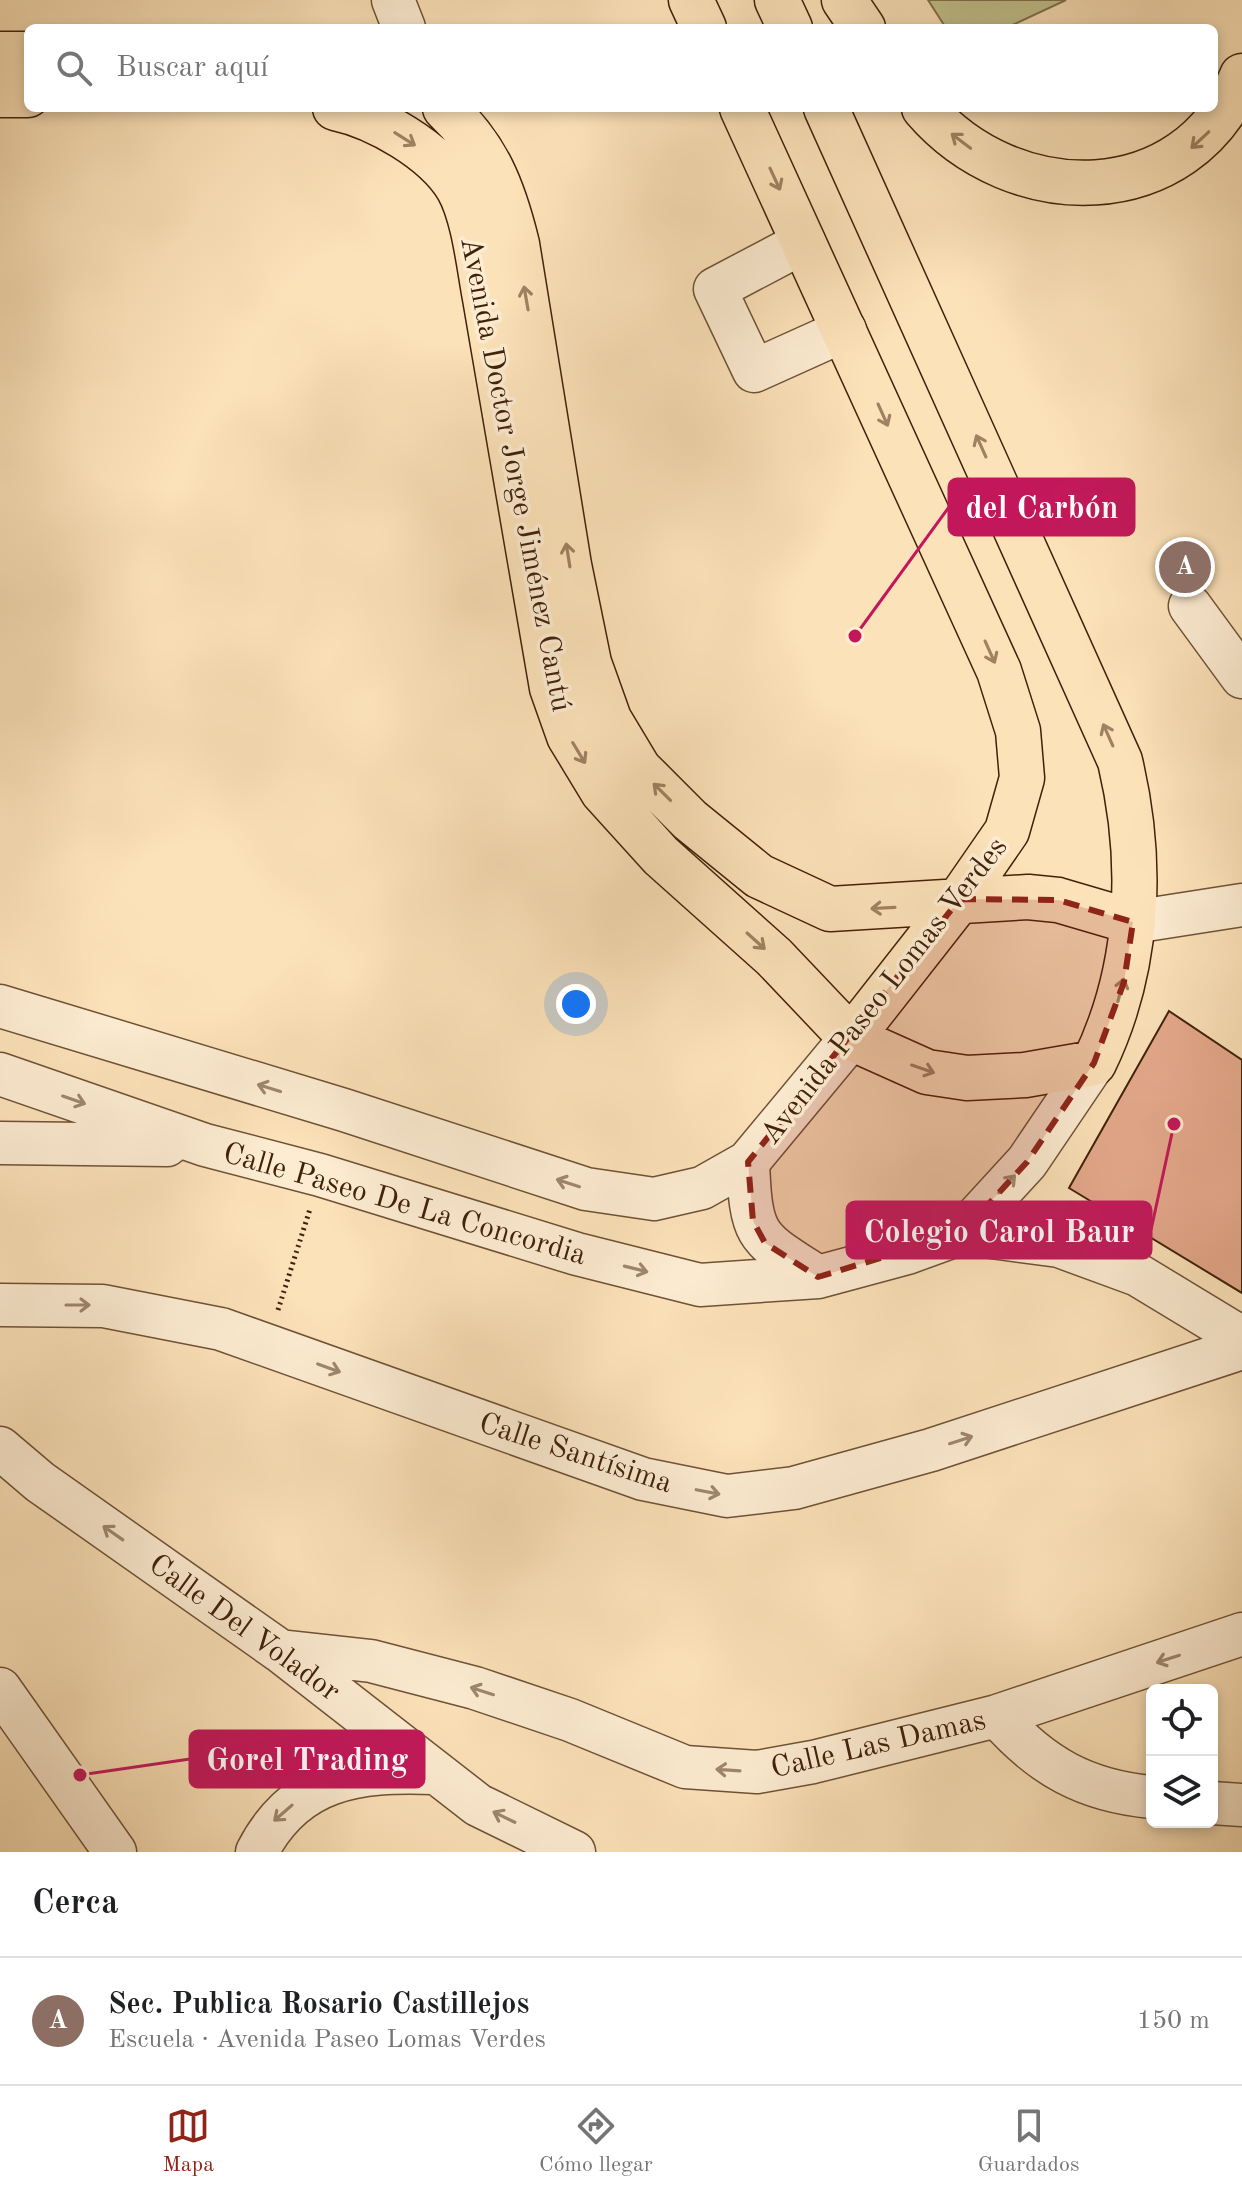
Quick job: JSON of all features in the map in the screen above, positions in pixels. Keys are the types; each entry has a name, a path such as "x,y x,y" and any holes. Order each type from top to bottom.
{"main road":[{"path":"691,0 702,24"},
{"path":"777,0 788,24"},
{"path":"844,0 860,24"},
{"path":"0,54 24,54"},
{"path":"927,112 988,161 1067,185 1110,183 1157,168 1198,144 1230,107 1242,76"},
{"path":"0,95 24,95"},
{"name":"Avenida Doctor Jorge Jiménez Cantú","path":"354,112 368,115 420,148 458,188 485,298 552,688 569,736 603,792 661,856 774,957 851,1038"},
{"name":"Avenida Doctor Jorge Jiménez Cantú","path":"448,112 492,163 506,201 517,244 569,565 589,663 609,719 639,769 690,820 759,876 830,909 1028,897 1058,900 1133,922"},
{"name":"Avenida Paseo Lomas Verdes","path":"744,112 999,671 1018,731 1022,778 1007,831 960,899 851,1038"},
{"path":"828,112 1120,761 1133,813 1136,870 1133,922 1124,982 1110,1031 1094,1063 1025,1075 967,1078 927,1072 851,1038"}],"street":[{"path":"393,0 402,24"},
{"path":"804,242 715,289 754,371 845,330"},
{"path":"1190,606 1242,677"},
{"path":"1133,922 1242,905"},
{"path":"0,1006 344,1110 586,1189 654,1199 702,1188 748,1162 753,1221 765,1243 818,1277 907,1253 962,1233 1027,1162 1094,1063"},
{"name":"Avenida Paseo Lomas Verdes","path":"748,1162 851,1038"},
{"name":"Calle Paseo De La Concordia","path":"0,1074 205,1145 320,1175 577,1254 700,1285 818,1277"},
{"path":"0,1143 205,1145"},
{"path":"962,1233 1059,1246 1138,1275 1242,1338"},
{"name":"Calle Santísima","path":"0,1305 103,1306 221,1329 643,1479 727,1496 794,1488 931,1450 1242,1348"},
{"name":"Calle Del Volador","path":"0,1448 40,1482 280,1651 394,1736 434,1773 478,1805 574,1852"},
{"name":"Calle Las Damas","path":"280,1651 371,1661 475,1688 570,1720 685,1767 757,1772 813,1762 997,1716 1242,1634"},
{"path":"0,1689 115,1852"},
{"path":"997,1716 1026,1749 1064,1774 1127,1795 1146,1797"},
{"path":"257,1852 273,1822 308,1792 356,1776 434,1773"},
{"path":"1218,1803 1242,1805"}],"path":[{"path":"267,1346 320,1175"}],"highlighted area":[{"path":"960,899 1058,900 1133,922 1124,982 1094,1063 1027,1162 962,1233 818,1277 765,1243 753,1221 748,1162"}],"green space":[{"path":"928,0 1066,0 1015,24 943,24"}],"building":[{"path":"1169,1011 1242,1060 1242,1293 1069,1188"}],"place":[{"name":"Sec. Publica Rosario Castillejos","path":"1185,567"},
{"name":"del Carbón","path":"855,636"},
{"name":"Colegio Carol Baur","path":"1174,1124"},
{"name":"Gorel Trading","path":"80,1775"}]}
